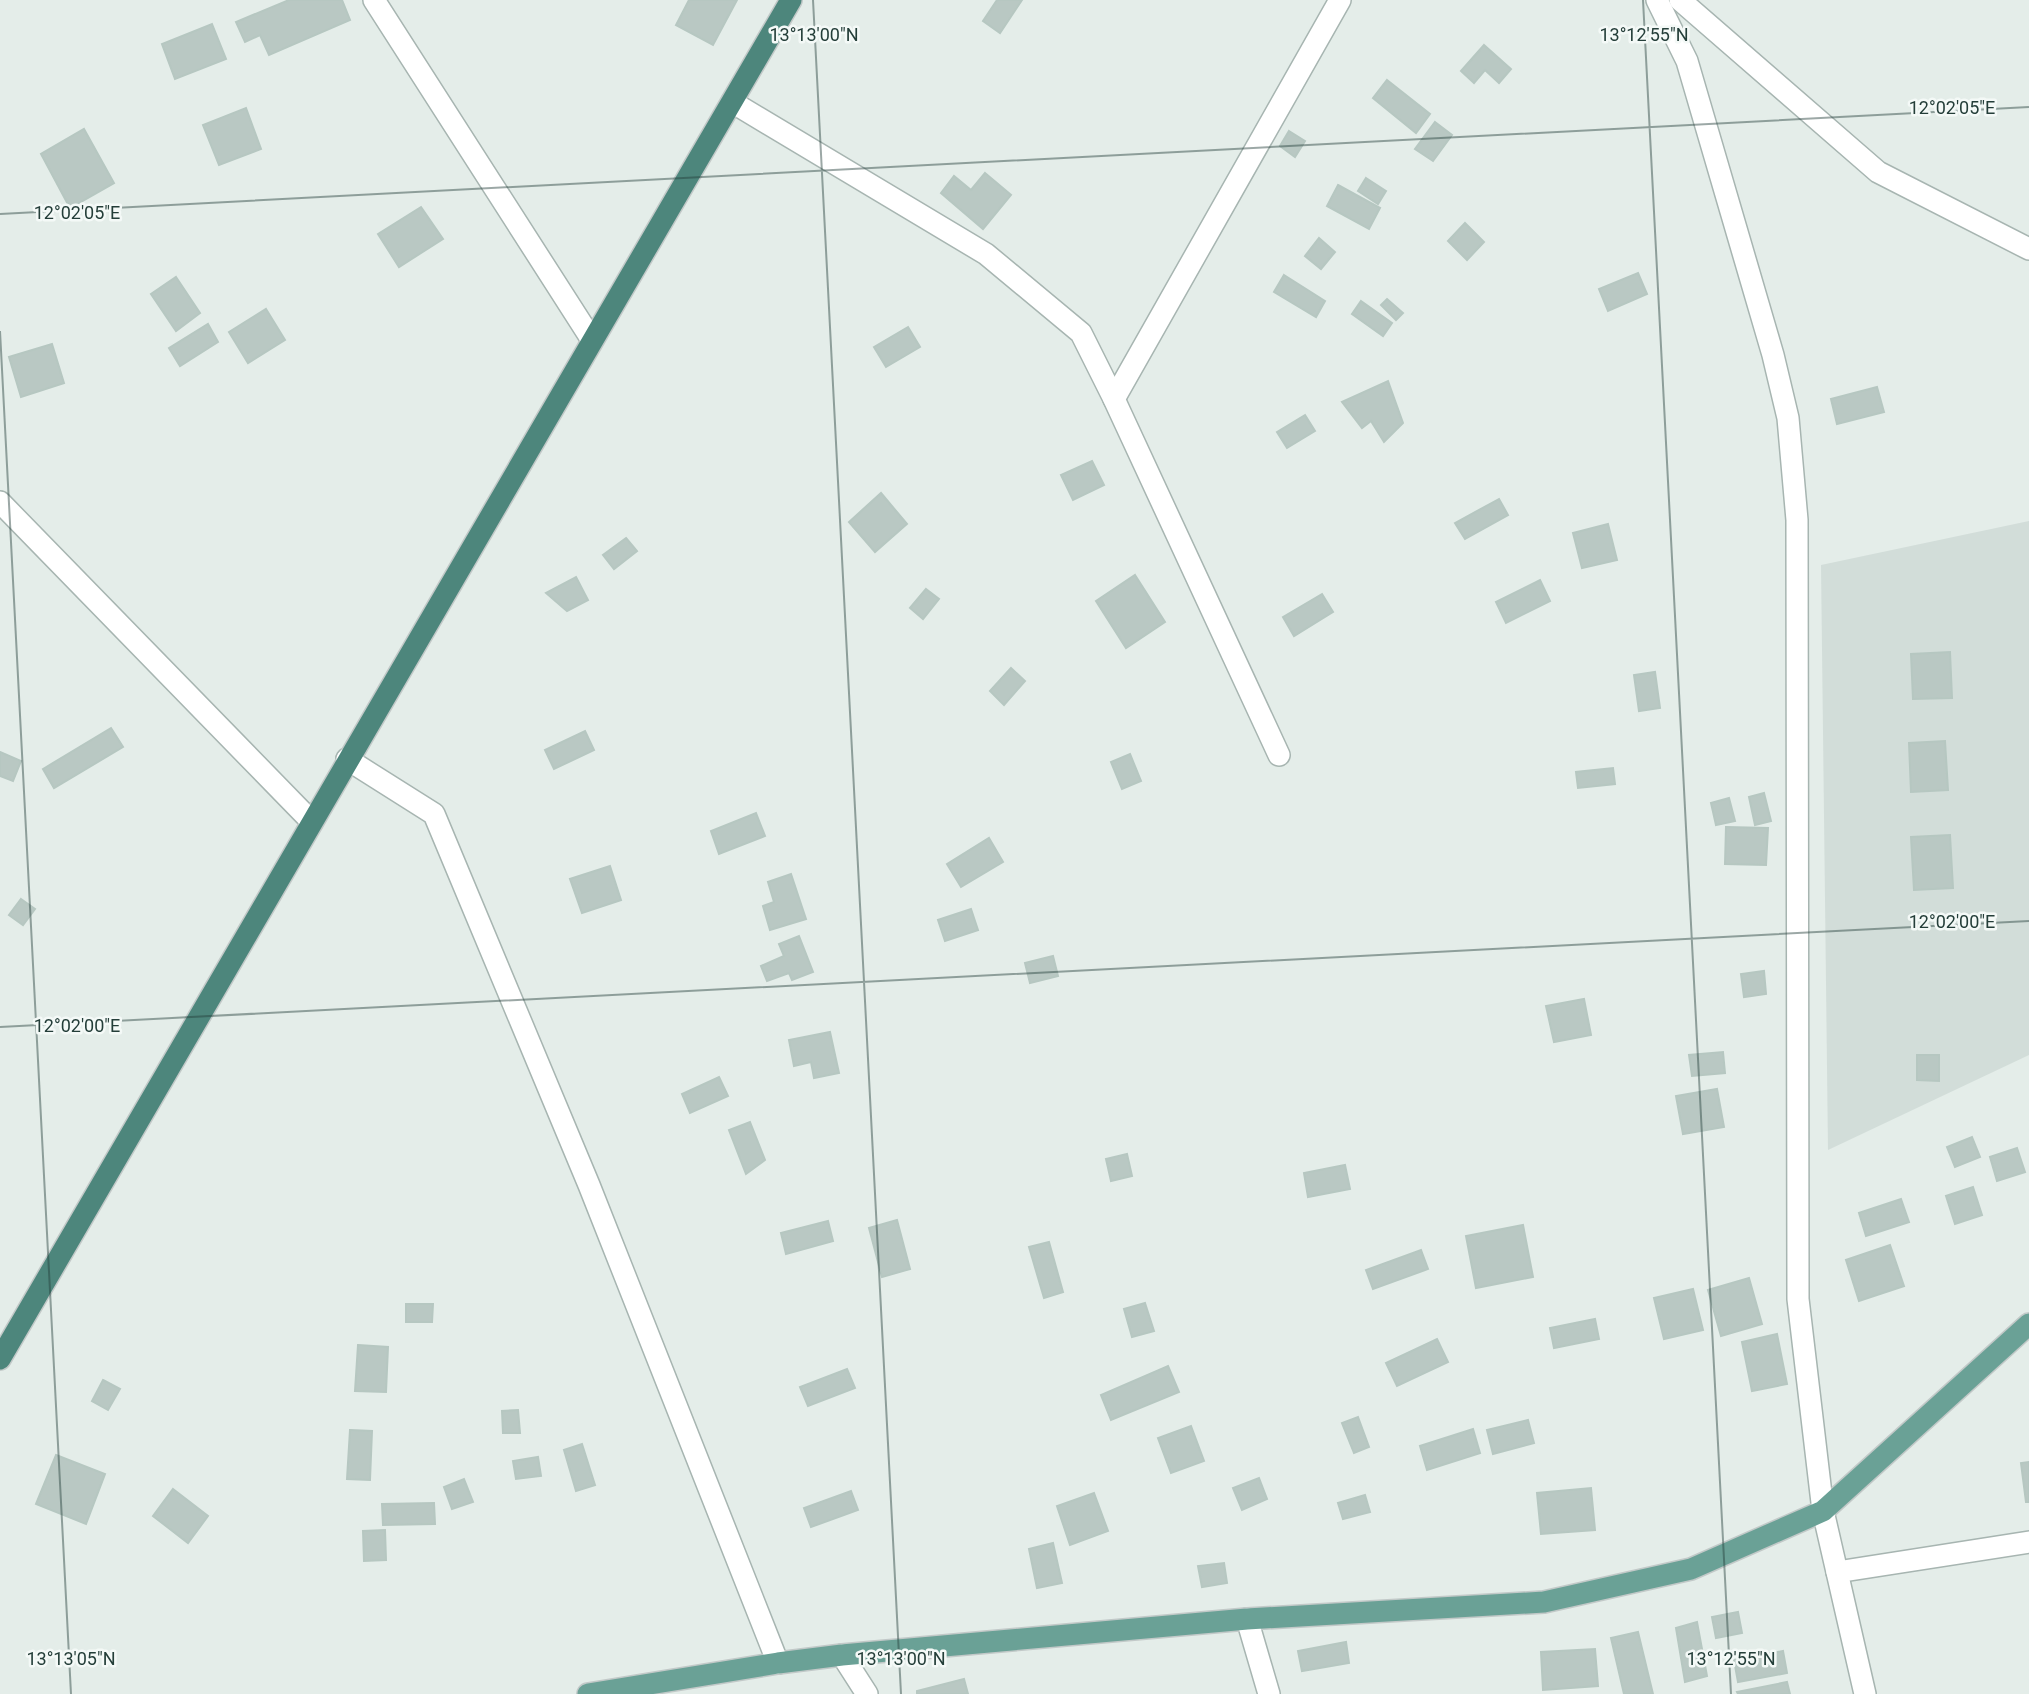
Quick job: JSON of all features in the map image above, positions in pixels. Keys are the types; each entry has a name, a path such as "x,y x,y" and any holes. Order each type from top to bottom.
{"highway":[{"path":"0,1359 791,0"}],"main road":[{"path":"588,1694 842,1655 1248,1619 1544,1602 1691,1569 1823,1511 2029,1324"}],"street":[{"path":"374,0 592,340"},
{"path":"1114,399 1340,0"},
{"path":"1657,0 1687,61 1773,355 1788,418 1797,520 1798,1299 1823,1511 1865,1694"},
{"path":"1680,0 1878,172 2029,249"},
{"path":"732,102 986,254 1081,333 1279,755"},
{"path":"0,502 312,822"},
{"path":"347,759 434,814 589,1185 778,1663"},
{"path":"1837,1572 2029,1542"},
{"path":"1248,1619 1269,1694"},
{"path":"842,1655 867,1694"}],"shaded area":[{"path":"2029,521 2029,1055 1828,1150 1821,565"}],"building":[{"path":"289,0 342,0 350,20 269,55 260,35 245,42 236,22"},
{"path":"689,0 737,0 713,45 676,25"},
{"path":"997,0 1022,0 1000,33 983,21"},
{"path":"212,24 226,59 175,79 162,44"},
{"path":"1484,45 1511,69 1499,83 1485,70 1474,83 1461,71"},
{"path":"1387,80 1430,114 1416,133 1373,98"},
{"path":"246,108 261,149 219,165 203,125"},
{"path":"1435,122 1452,135 1433,161 1415,149"},
{"path":"84,129 114,183 70,208 41,154"},
{"path":"1289,131 1305,141 1295,157 1280,146"},
{"path":"985,173 1011,195 983,229 941,193 954,176 971,190"},
{"path":"1366,178 1386,191 1378,204 1358,191"},
{"path":"1338,185 1380,208 1369,229 1327,206"},
{"path":"421,207 443,239 399,267 378,234"},
{"path":"1465,223 1484,242 1467,260 1448,241"},
{"path":"1319,238 1335,252 1321,269 1305,256"},
{"path":"1638,273 1647,294 1608,311 1599,289"},
{"path":"1284,275 1325,301 1316,317 1274,292"},
{"path":"176,277 200,313 176,331 151,294"},
{"path":"1387,299 1403,313 1396,320 1381,305"},
{"path":"1361,301 1392,323 1383,336 1352,314"},
{"path":"266,309 285,340 248,363 229,332"},
{"path":"208,324 218,342 180,366 169,348"},
{"path":"908,327 920,347 886,367 874,347"},
{"path":"52,344 64,383 21,397 9,357"},
{"path":"1388,381 1403,423 1384,442 1371,421 1362,428 1342,402"},
{"path":"1877,387 1884,412 1837,424 1831,399"},
{"path":"1305,415 1315,431 1287,448 1277,432"},
{"path":"1092,461 1104,485 1073,500 1061,475"},
{"path":"881,493 907,524 875,552 849,522"},
{"path":"1499,499 1508,515 1465,539 1455,523"},
{"path":"1608,524 1617,560 1582,568 1573,533"},
{"path":"626,538 637,551 614,569 603,555"},
{"path":"1135,575 1165,622 1126,648 1096,601"},
{"path":"576,577 588,600 567,611 546,593"},
{"path":"1540,580 1550,601 1506,623 1496,602"},
{"path":"926,589 939,599 923,619 910,608"},
{"path":"1322,594 1333,612 1294,636 1283,617"},
{"path":"1950,652 1952,698 1913,699 1911,654"},
{"path":"1011,668 1025,681 1004,705 990,691"},
{"path":"1655,672 1660,708 1639,711 1634,675"},
{"path":"111,728 123,747 54,788 43,769"},
{"path":"585,731 594,750 554,769 545,750"},
{"path":"1945,741 1948,790 1911,792 1909,743"},
{"path":"0,752 21,761 13,781 0,776"},
{"path":"1130,754 1141,781 1122,789 1111,762"},
{"path":"1613,768 1615,784 1578,788 1576,772"},
{"path":"1764,793 1771,821 1755,825 1749,797"},
{"path":"1729,798 1735,821 1716,825 1711,803"},
{"path":"756,813 765,836 719,854 711,831"},
{"path":"1726,827 1768,828 1766,865 1725,864"},
{"path":"1950,835 1953,888 1914,890 1911,837"},
{"path":"989,838 1003,862 961,887 947,864"},
{"path":"610,866 621,900 582,913 570,879"},
{"path":"791,874 806,919 770,930 763,906 774,902 768,882"},
{"path":"21,899 35,909 23,925 9,915"},
{"path":"971,909 978,930 945,941 938,920"},
{"path":"799,936 813,972 792,980 789,973 767,981 761,966 784,956 779,944"},
{"path":"1053,956 1058,976 1030,983 1025,963"},
{"path":"1764,971 1766,994 1744,997 1741,974"},
{"path":"1584,999 1591,1035 1554,1042 1546,1006"},
{"path":"830,1032 839,1073 814,1078 811,1062 794,1066 789,1040"},
{"path":"1723,1052 1725,1073 1692,1076 1689,1055"},
{"path":"1917,1055 1939,1055 1939,1081 1917,1080"},
{"path":"719,1077 728,1096 690,1113 682,1094"},
{"path":"1717,1089 1724,1127 1683,1134 1676,1096"},
{"path":"750,1122 765,1160 746,1174 729,1130"},
{"path":"1972,1137 1980,1157 1955,1167 1947,1147"},
{"path":"2017,1148 2025,1172 1997,1181 1990,1157"},
{"path":"1127,1154 1132,1176 1111,1181 1106,1159"},
{"path":"1345,1165 1350,1189 1308,1197 1304,1173"},
{"path":"1973,1187 1982,1215 1955,1224 1946,1196"},
{"path":"1901,1199 1909,1222 1866,1236 1859,1213"},
{"path":"897,1220 910,1269 882,1277 869,1228"},
{"path":"828,1221 833,1241 786,1254 781,1233"},
{"path":"1523,1225 1533,1277 1476,1288 1466,1236"},
{"path":"1049,1242 1063,1292 1044,1298 1029,1247"},
{"path":"1890,1245 1904,1286 1859,1301 1846,1260"},
{"path":"1421,1250 1428,1269 1373,1289 1366,1270"},
{"path":"1749,1278 1762,1324 1721,1336 1708,1290"},
{"path":"1693,1289 1703,1330 1664,1339 1654,1298"},
{"path":"1145,1303 1154,1331 1132,1337 1124,1309"},
{"path":"406,1304 433,1304 432,1322 406,1322"},
{"path":"1595,1319 1599,1339 1554,1348 1550,1328"},
{"path":"1777,1334 1787,1384 1752,1391 1742,1342"},
{"path":"1437,1339 1448,1362 1397,1386 1386,1363"},
{"path":"358,1345 388,1347 386,1392 355,1391"},
{"path":"1168,1366 1179,1392 1111,1420 1101,1395"},
{"path":"847,1369 855,1388 808,1406 800,1387"},
{"path":"103,1380 120,1389 108,1410 92,1401"},
{"path":"518,1410 520,1433 503,1433 502,1411"},
{"path":"1358,1417 1369,1447 1354,1453 1342,1423"},
{"path":"1528,1420 1534,1443 1493,1454 1487,1430"},
{"path":"1191,1426 1204,1461 1171,1473 1158,1438"},
{"path":"1473,1429 1480,1453 1427,1470 1420,1446"},
{"path":"350,1430 372,1431 370,1480 347,1479"},
{"path":"582,1444 595,1485 576,1491 564,1450"},
{"path":"56,1455 105,1474 86,1524 36,1504"},
{"path":"538,1457 541,1476 516,1479 513,1461"},
{"path":"2029,1462 2029,1502 2026,1502 2021,1463"},
{"path":"1259,1478 1267,1499 1242,1510 1233,1488"},
{"path":"464,1479 473,1502 452,1509 444,1487"},
{"path":"1591,1488 1595,1530 1541,1534 1537,1493"},
{"path":"173,1489 208,1516 188,1543 153,1516"},
{"path":"851,1491 858,1510 811,1527 804,1508"},
{"path":"1094,1493 1108,1531 1070,1545 1057,1506"},
{"path":"1365,1495 1370,1512 1343,1519 1338,1503"},
{"path":"434,1503 435,1524 383,1525 382,1504"},
{"path":"385,1530 386,1560 364,1561 363,1531"},
{"path":"1053,1543 1062,1583 1037,1588 1029,1549"},
{"path":"1224,1563 1227,1583 1202,1587 1198,1566"},
{"path":"1738,1612 1742,1633 1716,1638 1712,1617"},
{"path":"1697,1622 1707,1676 1685,1682 1676,1628"},
{"path":"1638,1632 1653,1694 1624,1694 1611,1638"},
{"path":"1346,1642 1349,1663 1302,1671 1298,1651"},
{"path":"1595,1649 1598,1686 1543,1690 1541,1652"},
{"path":"1783,1651 1787,1673 1738,1682 1734,1660"},
{"path":"964,1679 968,1694 917,1694 917,1691"},
{"path":"1787,1682 1790,1694 1737,1692"}]}
